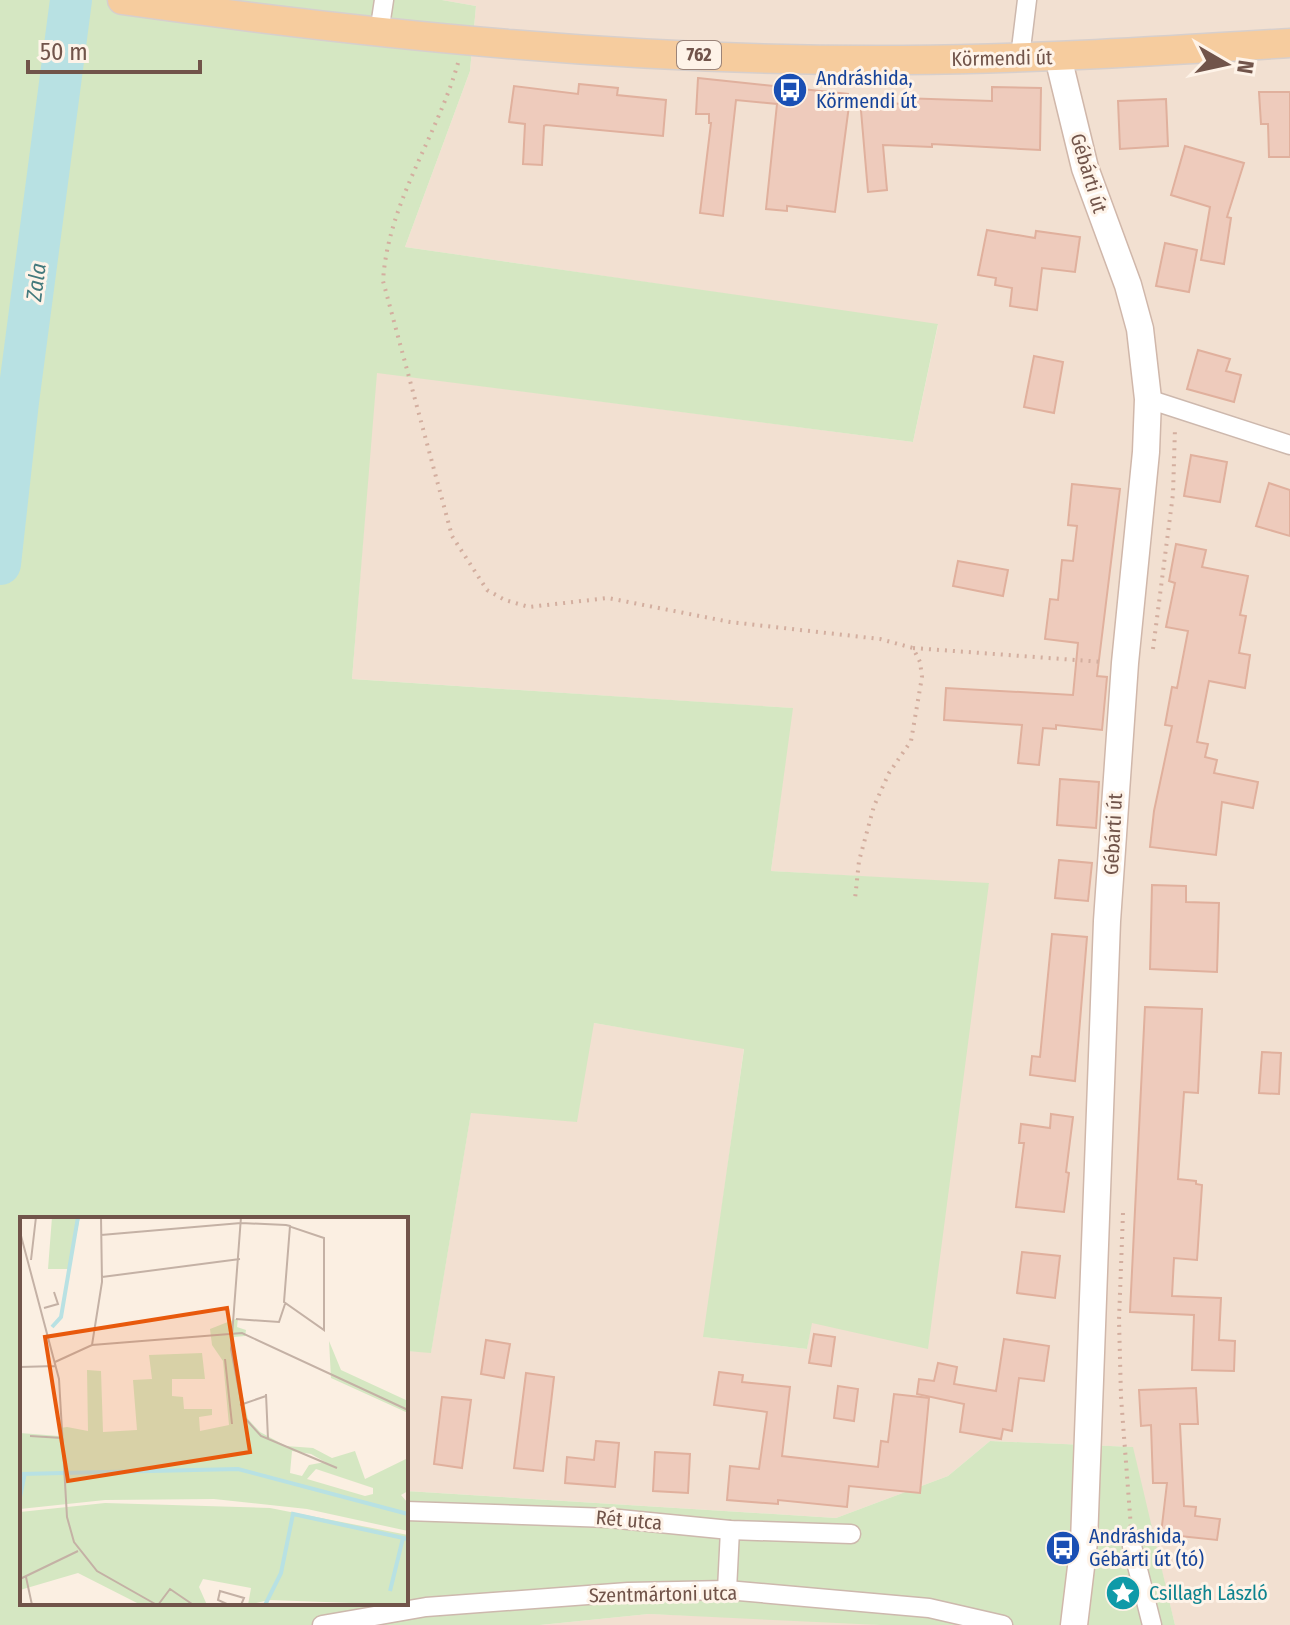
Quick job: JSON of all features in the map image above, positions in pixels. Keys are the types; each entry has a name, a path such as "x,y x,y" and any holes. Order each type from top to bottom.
{"main road":[{"name":"762","path":"122,0 379,33"},
{"name":"Körmendi út","path":"379,33 464,41 749,57 903,60 1058,57 1290,43"},
{"name":"Gébárti út","path":"1058,57 1085,168 1128,285 1140,329 1148,399 1107,921 1084,1542 1074,1625"}],"street":[{"path":"379,33 384,0"},
{"path":"1020,57 1027,0"},
{"path":"1148,399 1290,445"},
{"name":"Rét utca","path":"408,1511 609,1518 730,1530 851,1534"},
{"path":"727,1590 730,1530"},
{"path":"1132,1546 1152,1625"},
{"name":"Szentmártoni utca","path":"322,1625 628,1592 727,1590 929,1608 1003,1625"}],"path":[{"path":"464,41 448,99 409,180 385,256 383,281 452,536 487,590 505,600 529,607 608,598 730,622 880,639 913,648 1125,663"},
{"path":"1152,657 1173,494 1175,408"},
{"path":"855,899 859,861 874,806 889,773 911,741 922,677 920,662 913,648"},
{"path":"1123,1202 1119,1320 1121,1397 1132,1546"}],"shaded area":[{"path":"442,0 1290,0 1290,1625 1175,1625 1132,1447 990,1441 948,1476 836,1518 408,1491 408,1351 431,1352 471,1112 594,1023 744,1048 704,1337 807,1349 811,1323 989,884 771,871 792,708 352,679 376,372 913,442 938,325 405,247 470,71 476,6"},
{"path":"649,1614 853,1622 880,1625 540,1625"}],"green space":[{"path":"0,0 442,0 476,6 470,71 405,247 938,324 913,442 377,373 352,679 793,708 771,871 989,883 928,1349 812,1323 807,1349 703,1337 744,1049 594,1023 577,1122 471,1113 431,1353 408,1351 408,1217 20,1217 20,1605 408,1605 408,1491 836,1518 948,1476 990,1441 1133,1447 1175,1625 880,1625 649,1614 540,1625 0,1625"}],"building":[{"path":"698,78 848,94 850,98 835,212 787,206 787,211 766,209 777,104 736,100 723,216 700,213 711,123 709,114 696,114"},
{"path":"579,84 618,88 617,95 666,100 663,136 546,125 542,165 523,164 525,124 509,122 514,86 578,94"},
{"path":"992,87 1041,88 1040,150 932,144 932,147 883,145 887,190 868,192 860,99 901,104 901,98 992,101"},
{"path":"1259,92 1290,92 1290,157 1269,157 1268,124 1261,124"},
{"path":"1166,99 1168,146 1120,149 1118,101"},
{"path":"1185,146 1244,163 1227,217 1231,218 1224,264 1201,260 1210,207 1171,195"},
{"path":"987,230 1035,238 1036,231 1080,237 1075,272 1042,268 1037,310 1010,306 1012,288 995,285 996,278 978,275"},
{"path":"1165,243 1197,250 1189,292 1156,286"},
{"path":"1198,350 1230,359 1226,371 1241,375 1234,402 1187,389"},
{"path":"1034,356 1063,362 1054,413 1024,407"},
{"path":"1191,455 1227,462 1220,502 1184,496"},
{"path":"1269,483 1290,490 1290,536 1256,526"},
{"path":"1072,484 1120,489 1097,676 1107,677 1102,730 1056,725 1056,729 1043,728 1039,765 1018,763 1022,725 944,720 946,688 1073,695 1078,643 1045,639 1050,599 1058,600 1062,560 1073,561 1077,526 1068,525"},
{"path":"1176,544 1206,550 1202,567 1248,576 1240,615 1246,616 1239,653 1250,655 1245,688 1209,681 1197,742 1208,744 1205,757 1217,760 1214,773 1258,782 1253,808 1222,802 1216,855 1150,847 1154,811 1172,726 1165,725 1172,687 1177,688 1188,631 1166,627 1175,583 1169,581"},
{"path":"958,561 1008,570 1003,596 953,586"},
{"path":"1060,779 1099,782 1096,828 1057,825"},
{"path":"1059,860 1092,863 1088,901 1055,898"},
{"path":"1152,885 1186,886 1186,902 1219,903 1217,972 1150,969"},
{"path":"1052,934 1087,937 1075,1081 1030,1075 1032,1056 1040,1057"},
{"path":"1145,1007 1202,1009 1198,1093 1184,1092 1178,1179 1196,1181 1196,1184 1202,1185 1197,1260 1174,1258 1172,1296 1221,1298 1219,1340 1235,1341 1234,1371 1192,1370 1194,1315 1130,1312"},
{"path":"1262,1052 1281,1053 1279,1094 1259,1093"},
{"path":"1051,1114 1073,1117 1064,1212 1016,1207 1024,1143 1019,1143 1021,1124 1050,1128"},
{"path":"1022,1252 1060,1256 1055,1298 1017,1293"},
{"path":"814,1334 835,1337 831,1366 809,1363"},
{"path":"1004,1339 1049,1346 1044,1381 1019,1378 1012,1431 1003,1429 1001,1439 960,1432 964,1404 917,1394 919,1379 934,1381 938,1363 957,1367 954,1384 996,1391"},
{"path":"486,1340 510,1344 504,1378 481,1374"},
{"path":"719,1372 743,1375 742,1382 790,1387 782,1456 878,1467 881,1441 888,1442 894,1394 929,1398 920,1493 849,1486 847,1507 778,1500 778,1504 727,1500 730,1466 759,1469 767,1412 714,1405"},
{"path":"526,1373 554,1377 543,1471 514,1468"},
{"path":"838,1386 858,1389 854,1421 834,1418"},
{"path":"1196,1388 1198,1424 1180,1424 1184,1506 1196,1507 1195,1516 1220,1519 1217,1540 1161,1534 1167,1483 1153,1483 1151,1425 1141,1426 1139,1390"},
{"path":"442,1397 471,1400 462,1468 434,1464"},
{"path":"596,1441 619,1443 615,1487 565,1483 567,1457 594,1460"},
{"path":"655,1452 690,1454 688,1493 653,1491"}],"waterway":[{"name":"Zala","path":"0,564 71,0"}],"place":[{"name":"Andráshida, Körmendi út","path":"790,90"},
{"name":"Andráshida, Gébárti út (tó)","path":"1063,1548"},
{"name":"Csillagh László","path":"1123,1593"}]}
